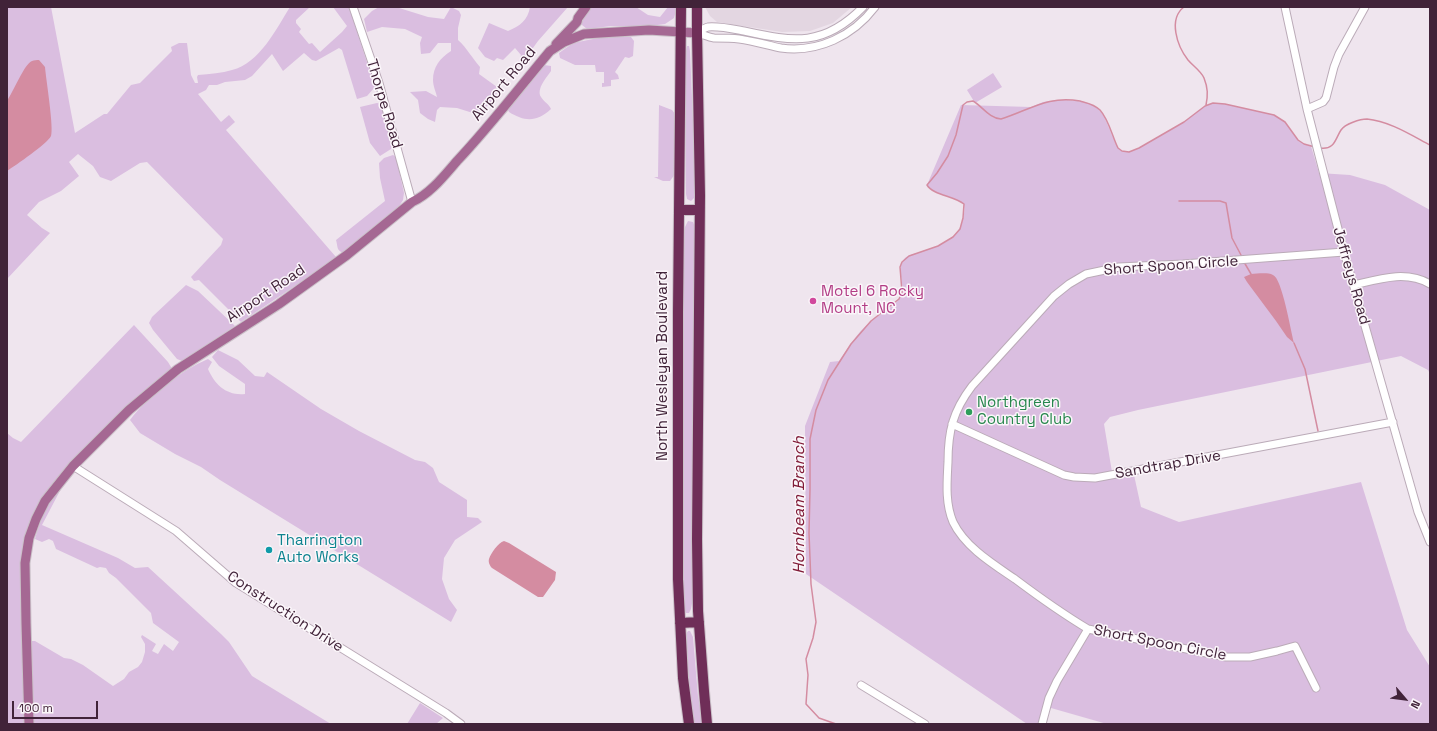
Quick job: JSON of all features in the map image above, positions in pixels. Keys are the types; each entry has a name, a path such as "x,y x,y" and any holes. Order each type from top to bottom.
{"highway":[{"name":"North Wesleyan Boulevard","path":"681,7 678,579 684,678 689,724"},
{"path":"697,7 696,33 699,210 697,528 699,622 707,724"},
{"path":"679,210 699,210"},
{"path":"680,623 699,622"}],"main road":[{"path":"550,51 577,22 578,18 586,7"},
{"name":"Airport Road","path":"29,724 25,563 29,540 36,519 45,501 73,466 129,410 178,369 279,304 347,255 412,202 419,199 455,164 550,51 564,42 584,34 626,31 696,33"}],"street":[{"name":"Thorpe Road","path":"353,7 379,83 412,202"},
{"path":"696,33 707,27 732,29 778,38 807,38 825,34 835,29 850,20 863,7"},
{"path":"696,33 713,38 740,39 782,48 807,48 826,44 851,31 864,20 875,7"},
{"name":"Jeffreys Road","path":"1285,7 1307,109 1344,252 1418,512 1430,542"},
{"path":"1307,109 1323,102 1326,98 1339,54 1365,7"},
{"name":"Short Spoon Circle","path":"1316,688 1295,646 1250,657 1226,657 1088,629 1039,597 993,564 973,547 958,531 947,502 948,460 952,424 959,405 972,386 1054,296 1069,284 1086,274 1118,268 1344,252"},
{"path":"1354,285 1384,278 1404,276 1414,277 1430,284"},
{"name":"Sandtrap Drive","path":"952,424 1054,471 1074,477 1095,478 1392,422"},
{"name":"Construction Drive","path":"73,466 176,531 226,575 241,586 446,713 461,724"},
{"path":"1042,724 1049,698 1057,681 1088,629"},
{"path":"861,685 925,724"}],"shaded area":[{"path":"7,7 51,7 75,133 104,114 107,114 131,85 140,83 172,51 171,47 179,43 187,43 191,75 195,83 198,83 198,75 220,73 232,70 251,60 259,53 273,35 290,7 310,7 296,20 296,23 301,29 299,32 309,44 312,43 320,52 347,26 333,7 349,7 375,87 367,96 357,99 342,50 339,48 316,61 312,60 304,53 283,71 272,54 252,76 245,80 209,85 206,90 198,94 221,122 229,115 235,122 226,130 336,257 334,260 241,322 199,280 194,281 191,277 221,245 223,239 147,162 140,163 111,181 100,177 93,166 78,154 69,162 79,176 61,191 39,202 27,215 50,233 7,279"},
{"path":"379,7 396,7 428,17 444,19 451,7 459,11 461,15 458,28 458,40 480,67 479,74 499,90 489,105 476,114 457,108 440,107 437,110 435,122 420,113 418,100 410,92 426,91 437,97 433,82 434,71 440,60 451,51 451,43 438,43 430,53 421,54 420,43 422,37 405,29 382,27 367,32 364,19 372,11"},
{"path":"530,7 568,7 538,41 520,66 517,66 521,55 515,48 503,60 497,58 494,61 485,57 478,48 489,23 508,31 523,22 529,12"},
{"path":"590,7 636,7 648,15 660,17 668,7 677,7 674,18 665,24 650,26 611,26 587,29 582,25 581,21"},
{"path":"705,7 852,7 833,23 810,31 782,32 717,22 710,16"},
{"path":"603,37 631,37 634,41 633,56 629,58 625,57 615,72 619,79 611,80 611,86 602,87 602,83 604,83 604,72 596,72 595,65 575,65 560,58 559,53 573,43"},
{"path":"687,46 689,46 690,51 696,190 695,197 691,201 687,199 686,194 685,54"},
{"path":"39,60 45,67 51,114 51,136 38,149 7,171 7,101 29,63"},
{"path":"544,65 551,66 551,71 541,87 540,94 542,99 551,109 541,116 531,119 520,118 509,112 508,110 510,106"},
{"path":"993,73 1002,87 975,103 967,90"},
{"name":"Northgreen Country Club","path":"1057,100 1085,102 1093,105 1104,116 1118,148 1122,151 1129,152 1139,148 1181,124 1205,106 1213,103 1225,104 1274,115 1285,122 1298,140 1311,146 1319,173 1350,175 1385,185 1430,210 1430,374 1428,370 1401,356 1138,410 1110,417 1104,424 1113,478 1134,475 1141,507 1179,522 1361,482 1407,630 1430,667 1430,724 1107,724 1044,706 1038,724 1027,724 806,574 805,426 830,362 839,361 861,331 873,320 894,305 900,298 902,293 900,272 902,262 908,256 944,243 959,229 964,215 964,204 934,191 927,185 961,105 1031,107 1043,102"},
{"path":"377,103 381,104 393,146 380,156 370,143 360,107"},
{"path":"659,105 672,110 676,115 675,174 670,181 663,181 654,177 658,177"},
{"path":"393,155 396,157 404,193 403,200 398,208 343,253 341,252 338,249 336,240 385,201 380,178 379,163 384,158"},
{"path":"688,221 693,222 695,227 694,593 691,609 689,613 686,613 683,609 682,593 683,241 684,229"},
{"path":"1262,273 1273,275 1276,278 1283,295 1294,343 1287,337 1247,282 1244,277 1251,274"},
{"path":"186,285 198,291 235,326 189,358 182,361 177,359 149,323 152,317"},
{"path":"134,325 168,362 171,370 74,460 29,527 26,724 7,724 7,433 21,442"},
{"path":"218,350 238,360 255,376 264,377 267,372 321,409 359,431 415,460 425,462 433,468 439,482 467,500 467,517 478,518 482,522 455,540 444,558 442,579 449,599 457,610 451,622 201,467 175,454 140,433 130,420 137,411 165,385 187,370 208,359 212,362 208,369 214,380 222,388 233,393 245,394 245,384 219,366 212,357"},
{"path":"63,485 42,525 118,558 135,568 148,567 229,642 252,676 331,724 33,724 30,645 32,641 35,641 64,658 71,659 83,665 113,686 124,679 129,672 138,667 142,662 145,652 145,644 141,637 142,635 156,644 152,651 158,654 164,644 173,651 179,642 153,623 151,613 116,578 109,573 106,568 97,568 56,549 53,541 49,539 42,542 35,539 46,510"},
{"path":"504,541 556,572 555,580 543,597 538,597 492,568 489,563 491,554 497,546"},
{"path":"690,631 693,637 698,696 704,724 694,724 687,668 686,634"},
{"path":"420,703 443,718 436,724 407,724"}],"waterway":[{"path":"1184,7 1176,18 1176,33 1180,48 1188,60 1204,78 1207,92 1206,105"},
{"name":"Hornbeam Branch","path":"836,724 819,718 806,704 808,675 806,659 813,638 816,622 811,584 809,533 810,439 816,410 828,380 851,344 871,321 899,299 902,292 900,267 902,262 909,256 938,246 953,237 960,229 963,218 964,204 934,191 927,185 948,156 956,135 963,105 967,102 973,101 989,114 1001,119 1039,104 1058,100 1085,102 1100,110 1108,123 1118,148 1122,151 1129,152 1139,148 1184,122 1205,106 1213,103 1225,104 1274,115 1285,122 1298,140 1304,144 1315,147"},
{"name":"Hornbeam Branch","path":"1320,148 1332,146 1343,128 1349,124 1364,119 1375,120 1392,125 1430,145"},
{"path":"1179,201 1220,201 1226,203 1232,238 1242,257"},
{"path":"1244,262 1251,274"},
{"path":"1294,343 1305,369 1318,431"}],"place":[{"name":"Motel 6 Rocky Mount, NC","path":"813,301"},
{"name":"Northgreen Country Club","path":"969,412"},
{"name":"Tharrington Auto Works","path":"269,550"}]}
